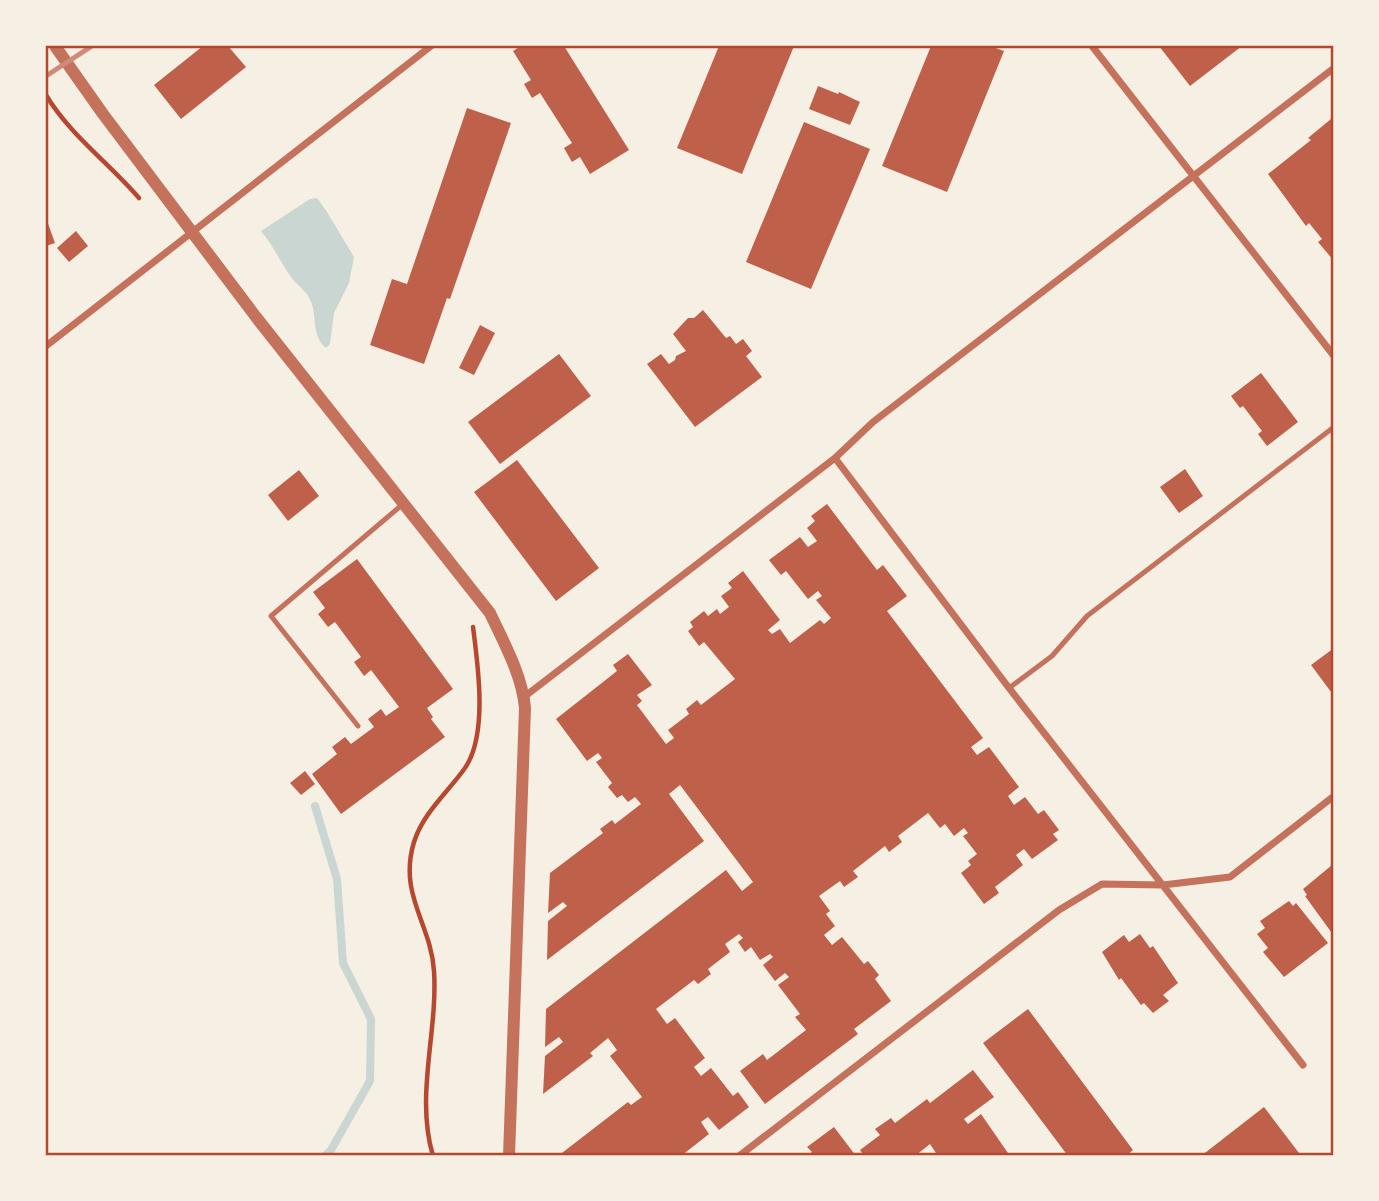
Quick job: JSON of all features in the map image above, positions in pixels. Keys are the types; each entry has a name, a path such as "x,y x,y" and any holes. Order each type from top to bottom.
{"street":[{"path":"55,46 256,317 490,613 511,657 524,697 525,723 509,1156"},
{"path":"46,346 431,46"},
{"path":"1092,46 1334,356"},
{"path":"524,697 835,458 873,422 1334,68"},
{"path":"835,458 1009,688 1303,1065"},
{"path":"739,1156 1059,910 1102,884 1163,885 1230,877 1334,796"}],"lane":[{"path":"1009,688 1052,656 1087,616 1334,427"},
{"path":"358,726 271,616 402,504"}],"path":[{"path":"46,95 73,131 121,177 146,207"},
{"path":"433,1156 426,1111 435,995 434,968 411,893 410,869 414,841 423,823 466,766 474,748 479,725 477,657 472,624"}],"shaded area":[{"path":"317,198 354,257 349,283 334,313 330,344 326,348 317,334 310,298 291,277 261,231 310,199"}],"building":[{"path":"203,46 228,46 246,67 181,119 154,85"},
{"path":"521,46 564,46 629,150 590,174 580,157 572,162 564,148 572,143 540,93 532,98 524,84 531,80 513,51"},
{"path":"719,46 794,46 742,174 677,148"},
{"path":"931,46 990,46 1004,51 947,192 882,166"},
{"path":"1159,46 1242,46 1190,86"},
{"path":"818,86 860,102 850,125 809,109"},
{"path":"467,108 511,123 450,299 447,298 424,364 370,345 392,279 407,284"},
{"path":"1331,119 1334,122 1334,261 1318,242 1322,239 1309,223 1306,226 1268,174 1311,140 1308,138"},
{"path":"804,122 870,149 811,289 746,262"},
{"path":"46,218 55,243 46,246"},
{"path":"76,231 88,246 69,262 57,248"},
{"path":"703,310 726,338 730,336 736,344 743,339 752,351 746,356 762,377 695,427 647,364 661,354 669,364 676,356 686,351 673,334 688,318 694,318"},
{"path":"480,325 495,333 474,375 459,368"},
{"path":"559,354 591,396 500,464 468,422"},
{"path":"1261,373 1298,422 1267,446 1258,434 1262,431 1243,406 1240,408 1231,396"},
{"path":"517,460 599,568 556,601 474,492"},
{"path":"1185,469 1203,496 1179,513 1160,487"},
{"path":"299,470 319,496 288,521 268,495"},
{"path":"827,504 877,570 883,565 907,596 887,611 983,738 971,747 977,755 989,747 1019,787 1008,796 1014,805 1025,797 1038,814 1044,810 1059,830 1053,834 1058,840 1032,859 1024,849 1016,855 1023,865 995,887 999,893 984,904 961,873 971,865 968,861 977,854 963,836 968,833 964,828 954,836 945,824 940,828 928,813 898,836 902,842 889,852 885,846 853,871 858,877 844,887 840,881 819,896 830,911 826,914 835,926 824,935 832,945 842,937 864,964 868,961 879,975 875,979 891,1001 854,1029 858,1034 765,1104 740,1071 763,1054 767,1060 806,1030 795,1017 800,1014 778,985 789,977 785,973 775,981 763,965 773,957 770,954 760,960 751,947 745,952 738,942 743,938 739,934 725,944 730,952 708,969 711,974 698,984 694,980 656,1009 667,1024 675,1018 705,1058 694,1067 701,1076 711,1068 733,1096 738,1092 749,1107 719,1130 708,1117 701,1122 709,1134 681,1156 662,1156 660,1153 657,1156 558,1156 628,1102 631,1105 642,1097 610,1056 617,1050 608,1038 590,1053 593,1056 543,1094 545,1056 563,1042 559,1037 545,1047 546,1009 726,870 742,891 753,882 680,785 669,794 704,841 547,960 548,921 567,906 563,902 548,913 550,873 603,833 600,829 612,820 615,824 641,804 635,797 628,802 622,795 617,798 608,787 612,783 596,762 602,758 598,753 587,761 556,719 617,671 613,665 628,654 652,685 637,695 642,701 637,705 666,744 674,738 668,730 689,714 686,709 697,700 701,705 735,679 704,642 699,646 688,631 693,627 690,622 704,611 708,616 717,609 720,614 729,607 721,596 732,588 728,583 743,571 780,620 768,630 772,634 780,629 790,643 820,620 824,624 831,618 816,600 822,596 818,591 808,599 786,571 781,575 769,560 800,537 808,547 817,541 807,528 815,521 811,516"},
{"path":"357,559 453,689 427,708 433,717 431,719 445,737 341,814 312,774 337,754 332,747 345,737 351,744 374,727 368,719 381,709 386,716 399,707 371,670 364,676 354,662 361,657 335,622 328,627 318,614 325,608 313,592"},
{"path":"1334,648 1334,696 1311,665"},
{"path":"305,771 315,784 301,795 290,783"},
{"path":"1332,865 1334,936 1305,896 1307,895 1303,889"},
{"path":"1289,901 1293,906 1296,903 1328,943 1284,977 1263,952 1268,948 1257,934 1265,928 1260,921"},
{"path":"1140,934 1150,948 1153,946 1178,983 1163,995 1169,1001 1153,1013 1144,1003 1141,1005 1121,978 1119,980 1102,952 1124,935 1129,942"},
{"path":"1028,1009 1133,1150 1126,1156 1068,1156 983,1043"},
{"path":"973,1070 994,1097 964,1119 968,1124 981,1114 1010,1156 938,1156 930,1144 915,1156 864,1156 860,1150 880,1135 875,1129 891,1118 895,1123 927,1099 930,1103"},
{"path":"1264,1107 1299,1153 1296,1156 1201,1156"},
{"path":"834,1127 856,1156 807,1156 812,1152 807,1147"}],"waterway":[{"path":"315,806 337,879 343,963 371,1019 370,1081 325,1156"}],"railway":[{"path":"46,76 92,46"}]}
